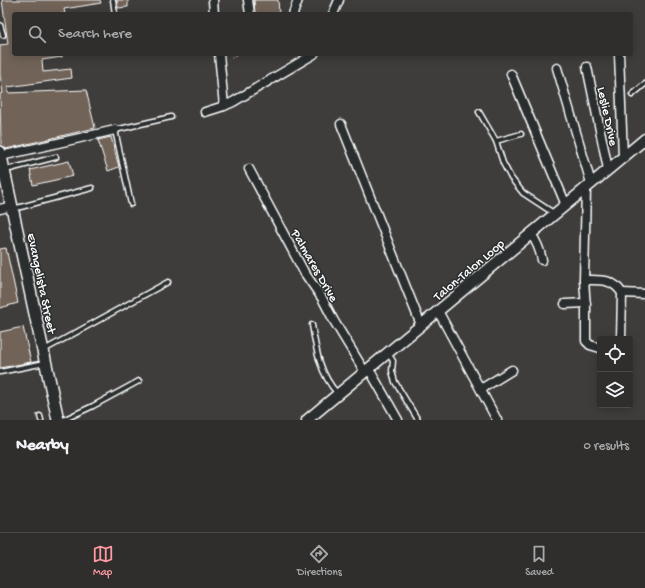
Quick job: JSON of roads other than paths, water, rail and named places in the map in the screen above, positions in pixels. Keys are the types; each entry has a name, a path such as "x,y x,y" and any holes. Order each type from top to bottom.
{"main road":[{"name":"Evangelista Street","path":"0,155 13,208 42,351 58,420"}],"street":[{"path":"213,0 214,12"},
{"path":"248,0 250,12"},
{"path":"294,12 298,0"},
{"path":"334,12 339,0"},
{"path":"219,56 224,106"},
{"path":"205,112 224,106 277,77 311,56"},
{"path":"619,56 623,156"},
{"name":"Leslie Drive","path":"587,67 608,169"},
{"path":"557,68 589,186 584,280 586,303 586,341 590,346 597,347"},
{"path":"511,74 566,205"},
{"path":"341,124 421,326"},
{"path":"0,155 115,130"},
{"name":"Talon-Talon Loop","path":"307,420 645,138"},
{"name":"Palmares Drive","path":"249,169 304,272 322,298 334,321 398,420"},
{"path":"0,209 13,208"},
{"path":"531,234 537,243 542,260"},
{"path":"584,280 607,280 618,287 622,293 621,336"},
{"path":"622,293 645,294"},
{"path":"564,304 586,303"},
{"path":"438,311 497,420"},
{"path":"481,389 512,370"}],"lane":[{"path":"113,0 114,12"},
{"path":"0,25 3,35"},
{"path":"632,95 645,84"},
{"path":"479,112 496,141 503,163 511,178 523,193 555,214"},
{"path":"131,204 115,130 171,117"},
{"path":"496,141 521,134"},
{"path":"4,170 56,157"},
{"path":"13,208 92,188"},
{"path":"42,351 168,282"},
{"path":"312,325 315,346 322,371 338,395"},
{"path":"388,353 393,361 392,371 396,382 418,420"},
{"path":"0,372 45,363"},
{"path":"63,420 93,406 139,381"}]}
